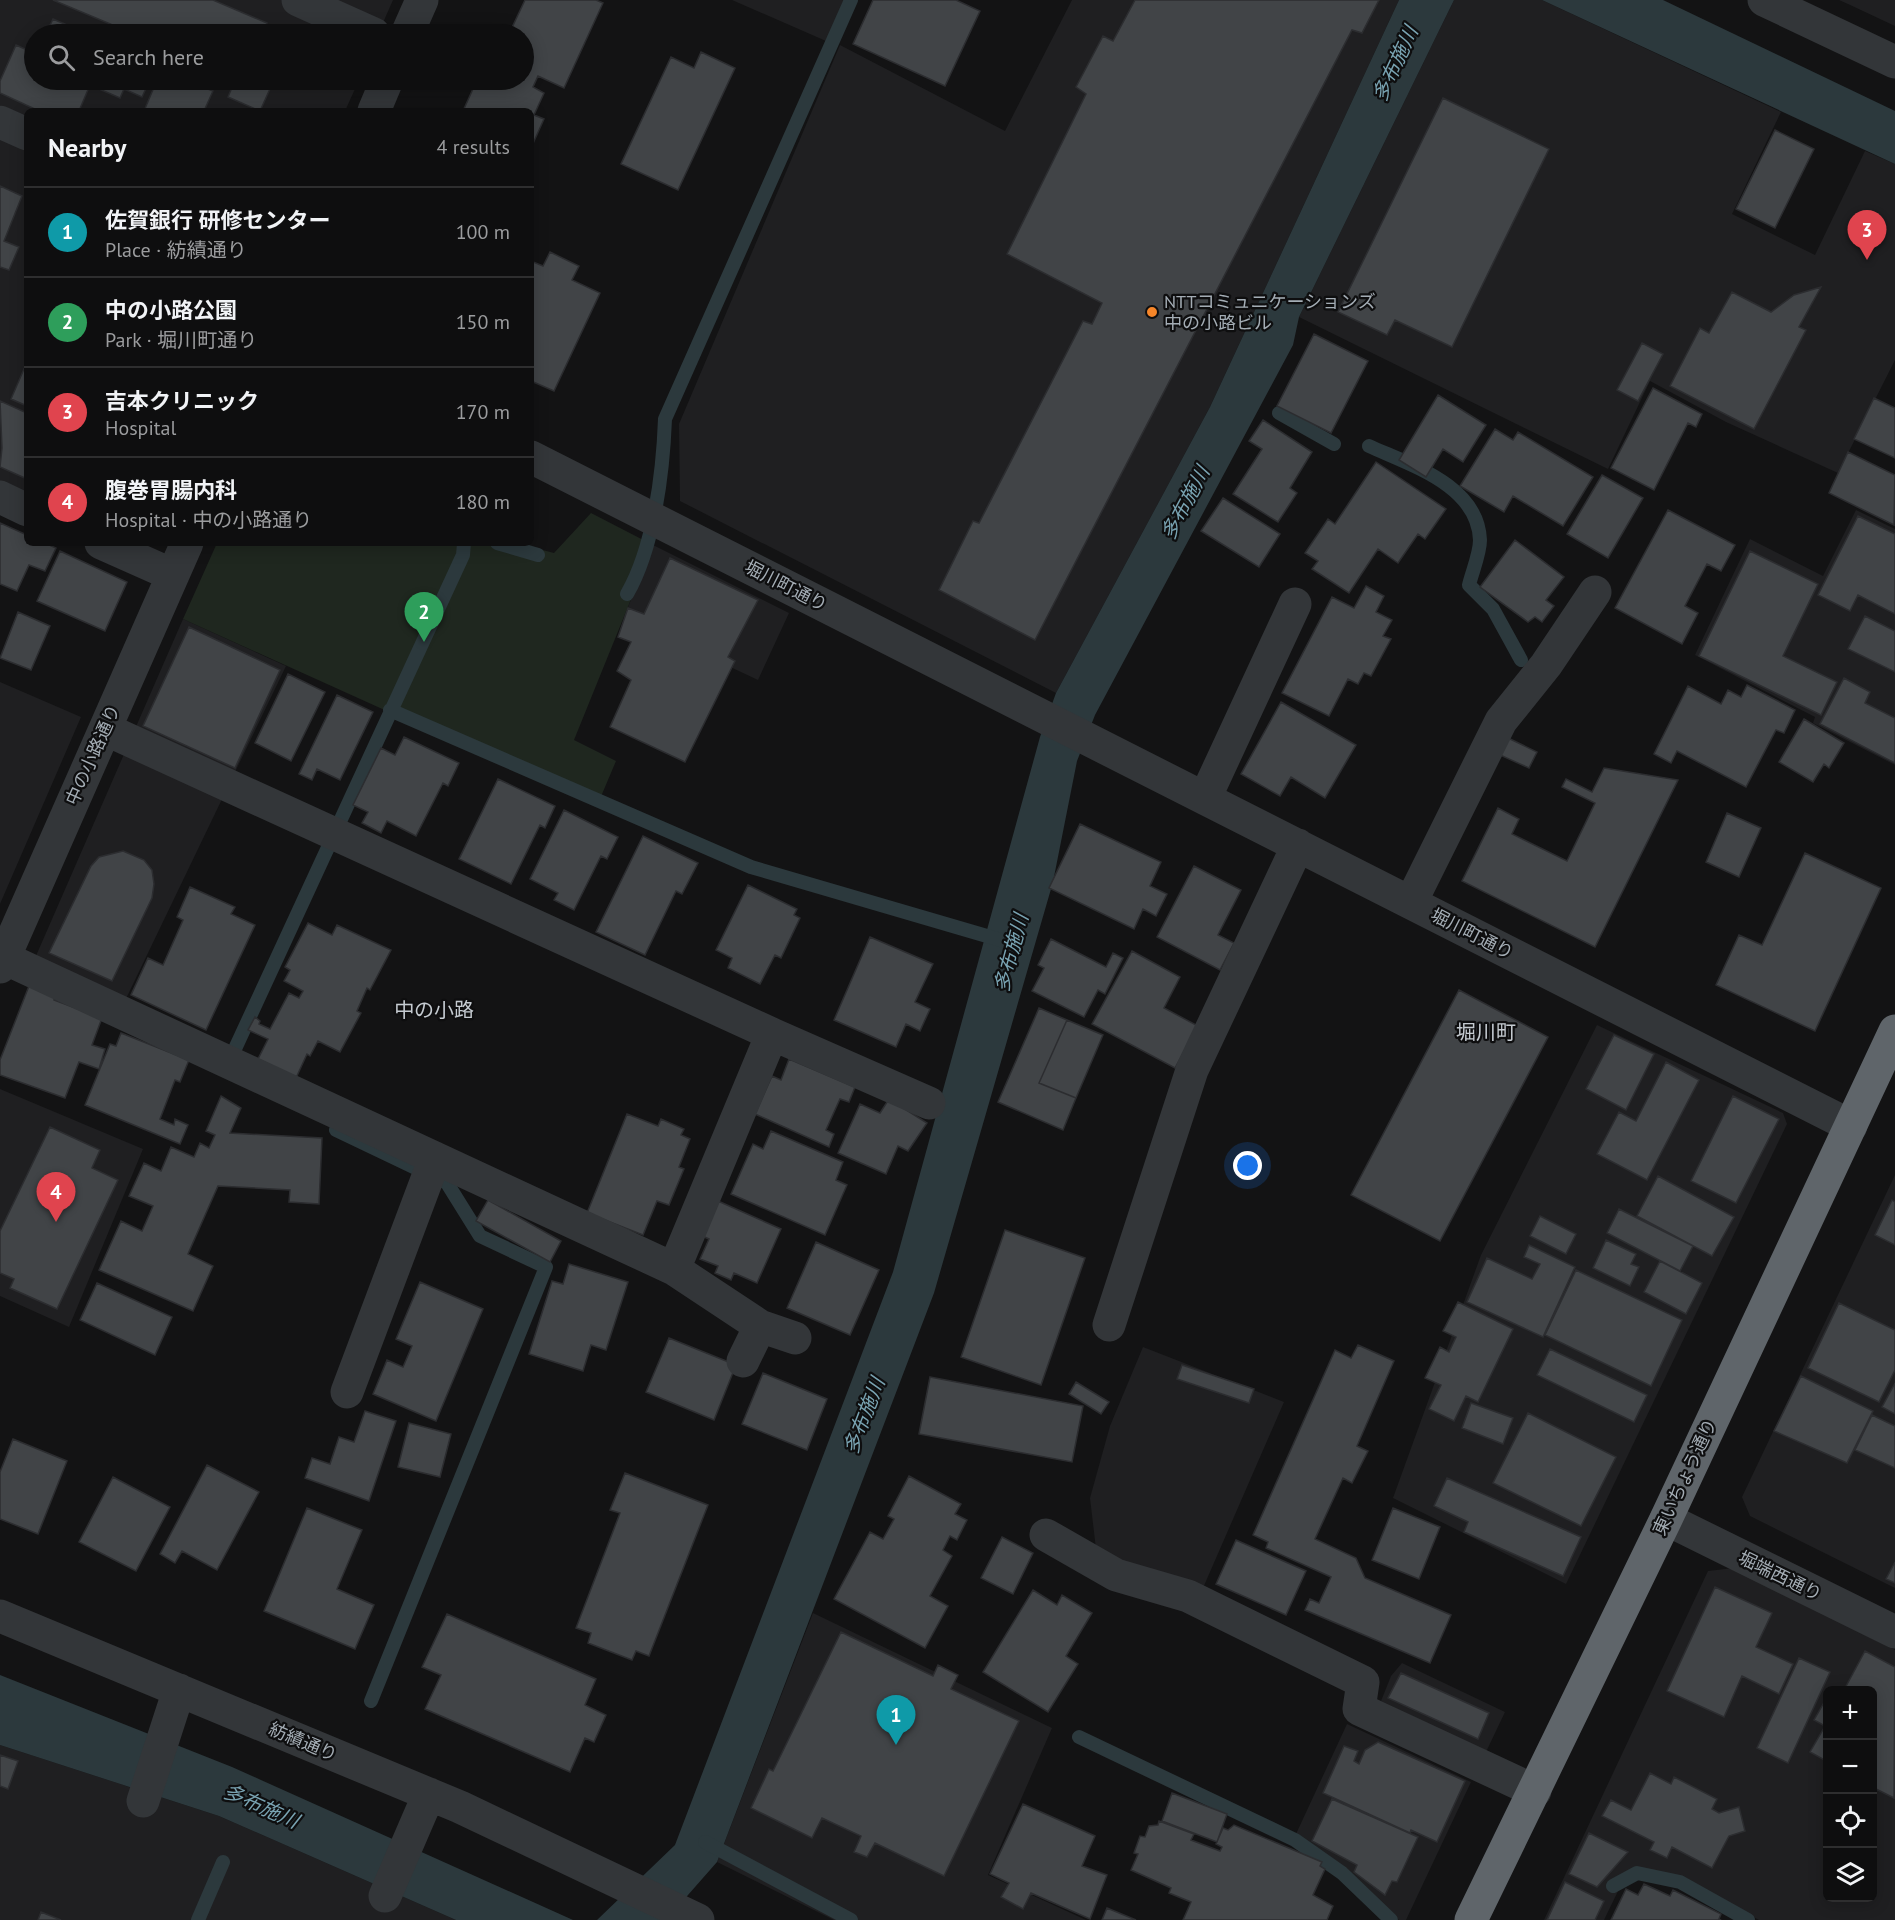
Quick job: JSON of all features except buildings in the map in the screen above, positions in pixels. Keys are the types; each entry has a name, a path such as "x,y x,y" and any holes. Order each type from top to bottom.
{"highway":[{"name":"東いちょう通り","path":"1471,1920 1666,1519 1895,1031"}],"street":[{"path":"298,0 352,24"},
{"path":"411,24 422,0"},
{"path":"1764,0 1895,62"},
{"path":"375,108 383,90"},
{"path":"0,122 24,133"},
{"name":"堀川町通り","path":"534,459 1851,1126"},
{"path":"0,498 24,509"},
{"path":"108,546 173,575"},
{"name":"中の小路通り","path":"2,962 186,546"},
{"path":"1411,902 1501,721 1546,665 1595,592"},
{"path":"1205,798 1295,604"},
{"path":"105,729 772,1034 929,1103"},
{"path":"1109,1325 1192,1070 1298,845"},
{"path":"2,962 229,1063 674,1269 760,1326 795,1338"},
{"path":"674,1269 772,1034"},
{"path":"347,1392 435,1158"},
{"path":"744,1361 760,1326"},
{"name":"堀端西通り","path":"1666,1519 1895,1632"},
{"path":"1046,1535 1116,1575 1188,1596 1363,1682 1359,1709 1535,1791"},
{"name":"紡績通り","path":"0,1617 429,1794 603,1874 693,1919"},
{"path":"143,1801 179,1690"},
{"path":"385,1896 429,1794"}],"shaded area":[{"path":"0,0 393,0 382,24 24,24 24,90 354,90 346,108 24,108 24,115 0,105"},
{"path":"732,0 844,0 826,41"},
{"path":"1072,0 1399,0 1210,407 1056,693 680,501 679,424 840,45 1005,131"},
{"path":"1454,0 1542,0 1781,112 1732,214 1815,255 1865,151 1895,164 1895,360 1838,473 1726,422 1650,381 1608,469 1299,317"},
{"path":"1839,0 1895,0 1895,26 1848,4"},
{"path":"0,139 24,150 24,499 0,489"},
{"path":"1856,510 1895,529 1895,765 1813,723 1815,717 1695,655 1750,539 1823,576"},
{"path":"591,513 653,545 574,740 616,761 597,806 183,619 216,546 527,546 554,553"},
{"path":"653,545 789,613 758,680 624,617"},
{"path":"183,619 286,666 122,1007 32,965"},
{"path":"0,682 81,717 0,904"},
{"path":"1597,1025 1783,1113 1787,1124 1566,1584 1393,1498 1481,1255"},
{"path":"0,1089 143,1149 69,1327 0,1296"},
{"path":"1895,1175 1895,1588 1750,1516 1742,1497"},
{"path":"1143,1347 1284,1402 1203,1588 1125,1567 1096,1549 1090,1498 1110,1426"},
{"path":"1734,1568 1895,1650 1895,1920 1759,1920 1681,1878 1639,1869 1620,1887 1604,1920 1544,1920 1708,1571"},
{"path":"813,1613 1052,1728 988,1875 1086,1920 834,1920 717,1862"},
{"path":"1402,1663 1505,1712 1486,1752 1381,1701 1391,1676"},
{"path":"1347,1724 1471,1782 1406,1920 1399,1920 1296,1834"},
{"path":"0,1745 219,1816 456,1920 0,1920"}],"water":[{"name":"多布施川","path":"1399,0 1454,0 1299,317 1293,345 1095,715 1077,761 1053,882 934,1293 717,1862 666,1920 597,1920 675,1845 893,1272 1040,737 1056,693 1210,407"},
{"path":"1542,0 1663,0 1895,111 1895,164"},
{"name":"多布施川","path":"0,1675 232,1767 573,1920 456,1920 219,1816 0,1745"}],"waterway":[{"path":"627,594 644,554 655,509 662,463 665,419 851,0"},
{"path":"1279,413 1334,444"},
{"path":"1369,446 1439,479 1468,505 1476,521 1480,540 1469,585 1493,609 1521,660"},
{"path":"228,1064 463,555 464,546"},
{"path":"507,546 538,555"},
{"name":"多布施川","path":"390,710 751,867 1004,941"},
{"path":"336,1130 447,1183 480,1236 546,1267 371,1701"},
{"path":"1079,1737 1295,1840 1342,1873 1391,1920"},
{"path":"705,1842 851,1920"},
{"path":"198,1920 223,1862"},
{"path":"1613,1886 1637,1873 1680,1882 1748,1920"}],"place":[{"name":"吉本クリニック","path":"1867,260"},
{"name":"NTTコミュニケーションズ 中の小路ビル","path":"1152,312"},
{"name":"中の小路公園","path":"424,642"},
{"name":"腹巻胃腸内科","path":"56,1222"},
{"name":"佐賀銀行 研修センター","path":"896,1745"}],"district":[{"name":"中の小路","path":"434,1010"},
{"name":"堀川町","path":"1486,1032"}]}
